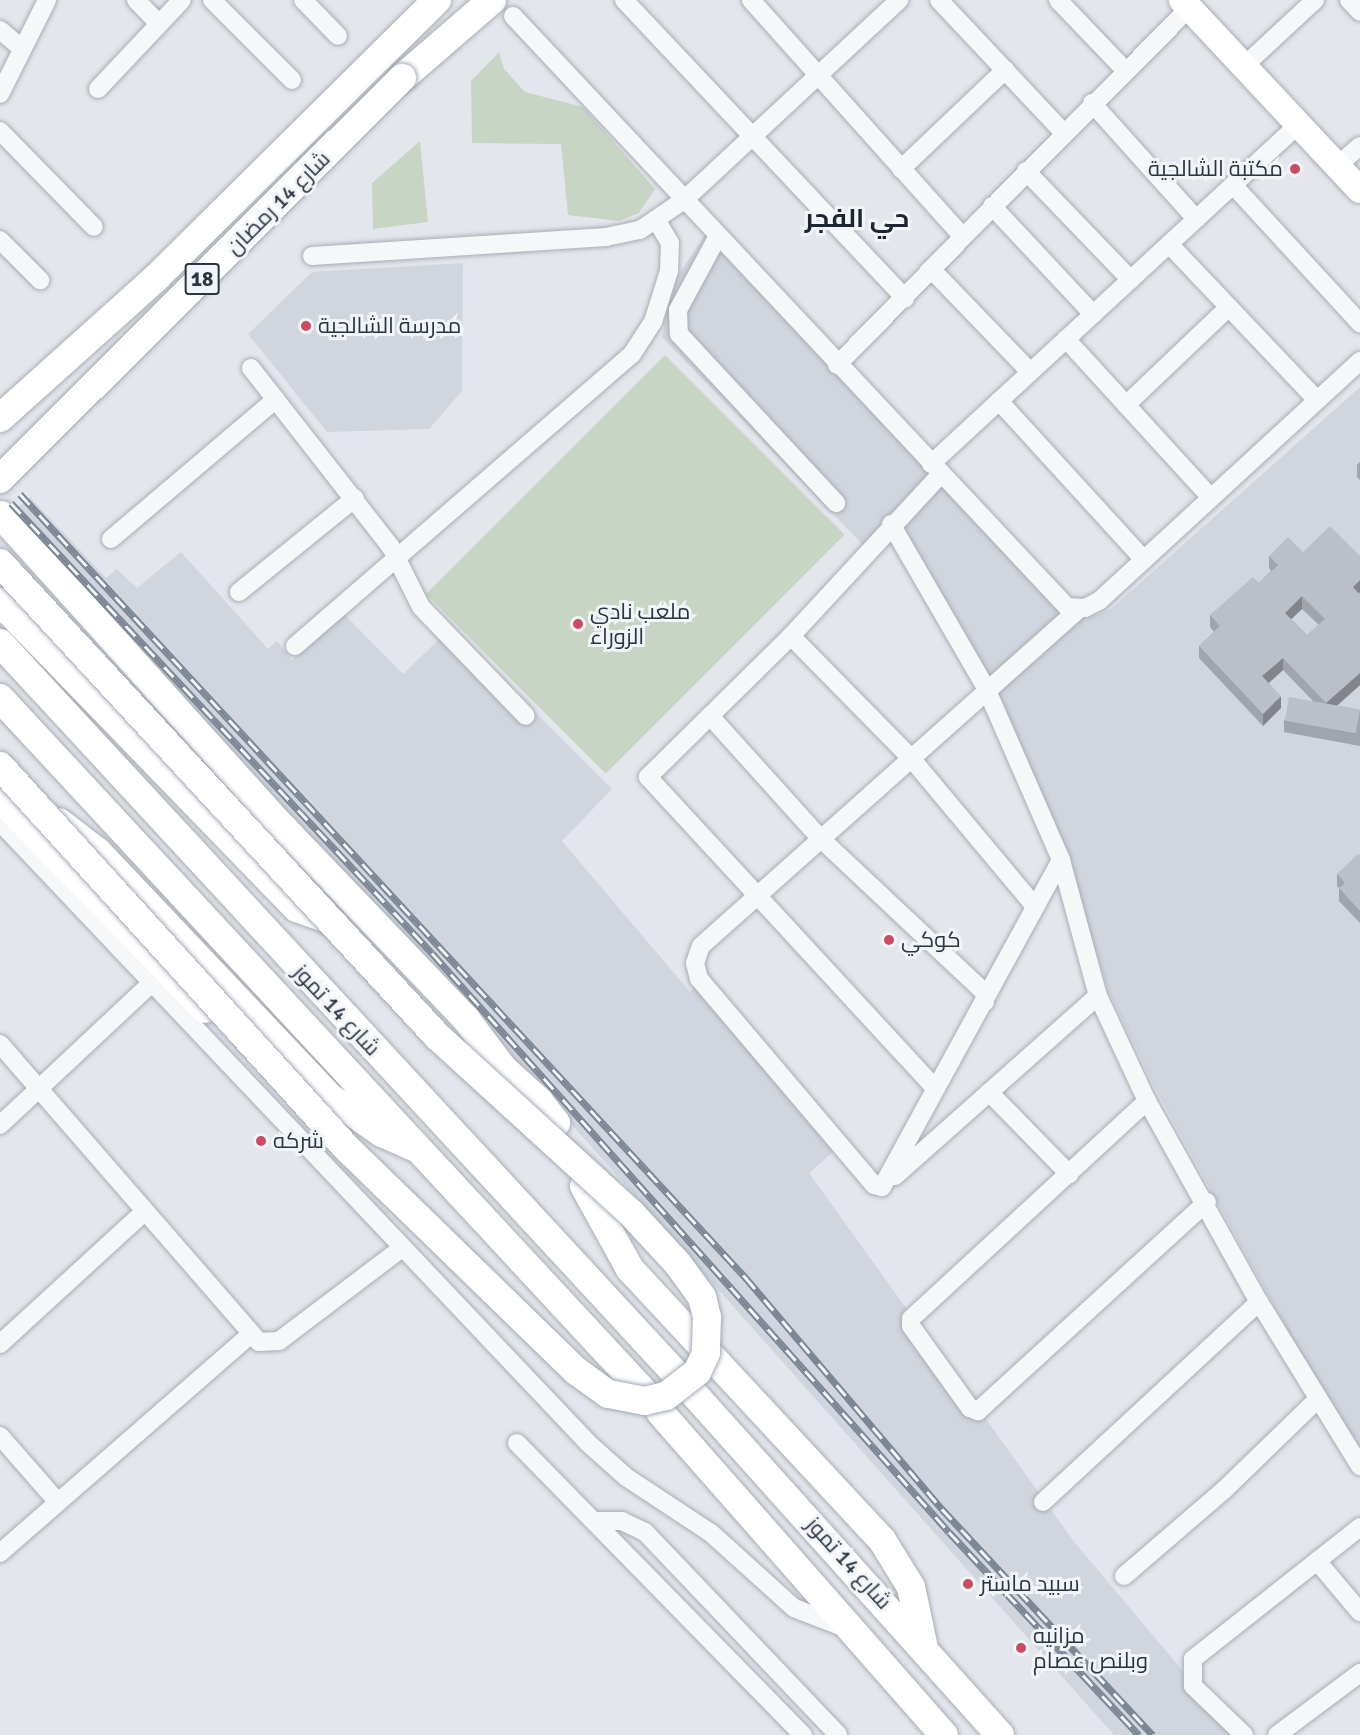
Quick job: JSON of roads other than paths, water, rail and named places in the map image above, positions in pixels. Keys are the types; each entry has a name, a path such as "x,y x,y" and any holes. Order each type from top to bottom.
{"main road":[{"path":"384,52 430,0"},
{"path":"384,52 437,0"},
{"path":"402,78 478,0"},
{"path":"402,78 502,8"},
{"name":"شارع 14 رمضان","path":"0,418 157,277 384,52"},
{"name":"شارع 14 رمضان","path":"0,479 402,78"},
{"path":"1,515 270,814 466,1019 502,1067"},
{"path":"0,562 437,1036 631,1213 692,1280 707,1317 706,1353 697,1372 666,1396 645,1401 626,1400 590,1383 344,1145 0,766"},
{"path":"0,602 180,784 297,908 327,919"},
{"name":"شارع 14 تموز","path":"0,643 686,1385 1000,1735"},
{"name":"شارع 14 تموز","path":"0,698 428,1153 858,1632 944,1735"},
{"path":"0,713 29,729"},
{"path":"154,728 192,750 397,971 502,1067 556,1123"},
{"path":"0,798 195,1001 228,1016"},
{"path":"48,819 69,827 99,852 287,1055 370,1126 428,1153"},
{"path":"584,1186 630,1269 882,1540 911,1587 924,1648"}],"street":[{"path":"0,94 19,46 46,0"},
{"path":"136,0 159,24"},
{"path":"99,89 182,0"},
{"path":"212,0 292,80"},
{"path":"303,0 338,36"},
{"path":"624,0 905,298"},
{"path":"751,0 963,237"},
{"path":"312,256 606,237 657,221 684,200 753,137 899,0"},
{"path":"939,0 1064,133"},
{"path":"1058,0 1125,70"},
{"path":"1244,66 1315,0"},
{"path":"1349,0 1360,12"},
{"path":"837,365 905,298 1125,70 1185,4 1360,190"},
{"path":"502,8 718,236 1056,600 1080,609"},
{"path":"0,30 19,46"},
{"path":"901,169 1005,70"},
{"path":"1092,104 1196,219"},
{"path":"934,1087 648,777 791,636 891,524 935,469 999,401 1299,124"},
{"path":"0,131 94,227"},
{"path":"1337,166 1360,146"},
{"path":"1026,171 1131,280"},
{"path":"1233,185 1360,323"},
{"path":"992,206 1093,314"},
{"path":"295,646 398,560 632,354 653,322 669,271 670,243 657,221"},
{"path":"718,236 678,310 679,334 836,503"},
{"path":"0,240 40,280"},
{"path":"1169,244 1317,400"},
{"path":"932,270 1030,372"},
{"path":"1126,405 1228,307"},
{"path":"1066,339 1211,498"},
{"path":"1098,996 890,1181 874,1185 699,979 695,963 701,946 820,838 986,688 1080,609 1099,601 1360,361"},
{"path":"251,368 355,498 398,560 421,607 526,716"},
{"path":"111,539 276,399"},
{"path":"999,401 1144,560"},
{"path":"238,592 355,498"},
{"path":"891,524 986,688 1061,860 1098,996 1148,1101 1208,1202 1259,1302 1317,1400 1360,1466"},
{"path":"791,636 910,757 1033,904"},
{"path":"711,716 820,838 985,997"},
{"path":"0,822 402,1248 615,1468 711,1533 794,1608 825,1624 858,1632"},
{"path":"890,1181 934,1087 985,997 1033,904 1061,860"},
{"path":"0,1125 153,982"},
{"path":"0,1044 250,1335 264,1344 279,1341 402,1248"},
{"path":"989,1092 1069,1174"},
{"path":"1148,1101 909,1322 975,1411 1208,1202"},
{"path":"0,1344 144,1212"},
{"path":"1043,1502 1259,1302"},
{"path":"0,1553 250,1335"},
{"path":"1124,1575 1226,1489 1317,1400"},
{"path":"516,1443 597,1521 794,1731"},
{"path":"3,1445 57,1501"},
{"path":"597,1521 622,1521 645,1532 838,1735"},
{"path":"1244,1735 1192,1686 1193,1659 1360,1527"},
{"path":"1317,1561 1360,1612"},
{"path":"1277,1735 1360,1673"}],"railway":[{"path":"20,494 746,1278 942,1509 1153,1735"},
{"path":"11,503 432,953 949,1532 1139,1735"}],"place":[{"name":"مكتبة الشالجية","path":"1295,169"},
{"name":"مدرسة الشالجية","path":"306,326"},
{"name":"ملعب نادي الزوراء","path":"578,624"},
{"name":"كوكي","path":"889,940"},
{"name":"شركه","path":"261,1141"},
{"name":"سبيد ماستر","path":"968,1584"},
{"name":"مزانيه وبلنص عصام","path":"1021,1648"}],"district":[{"name":"حي الفجر","path":"857,220"}]}
